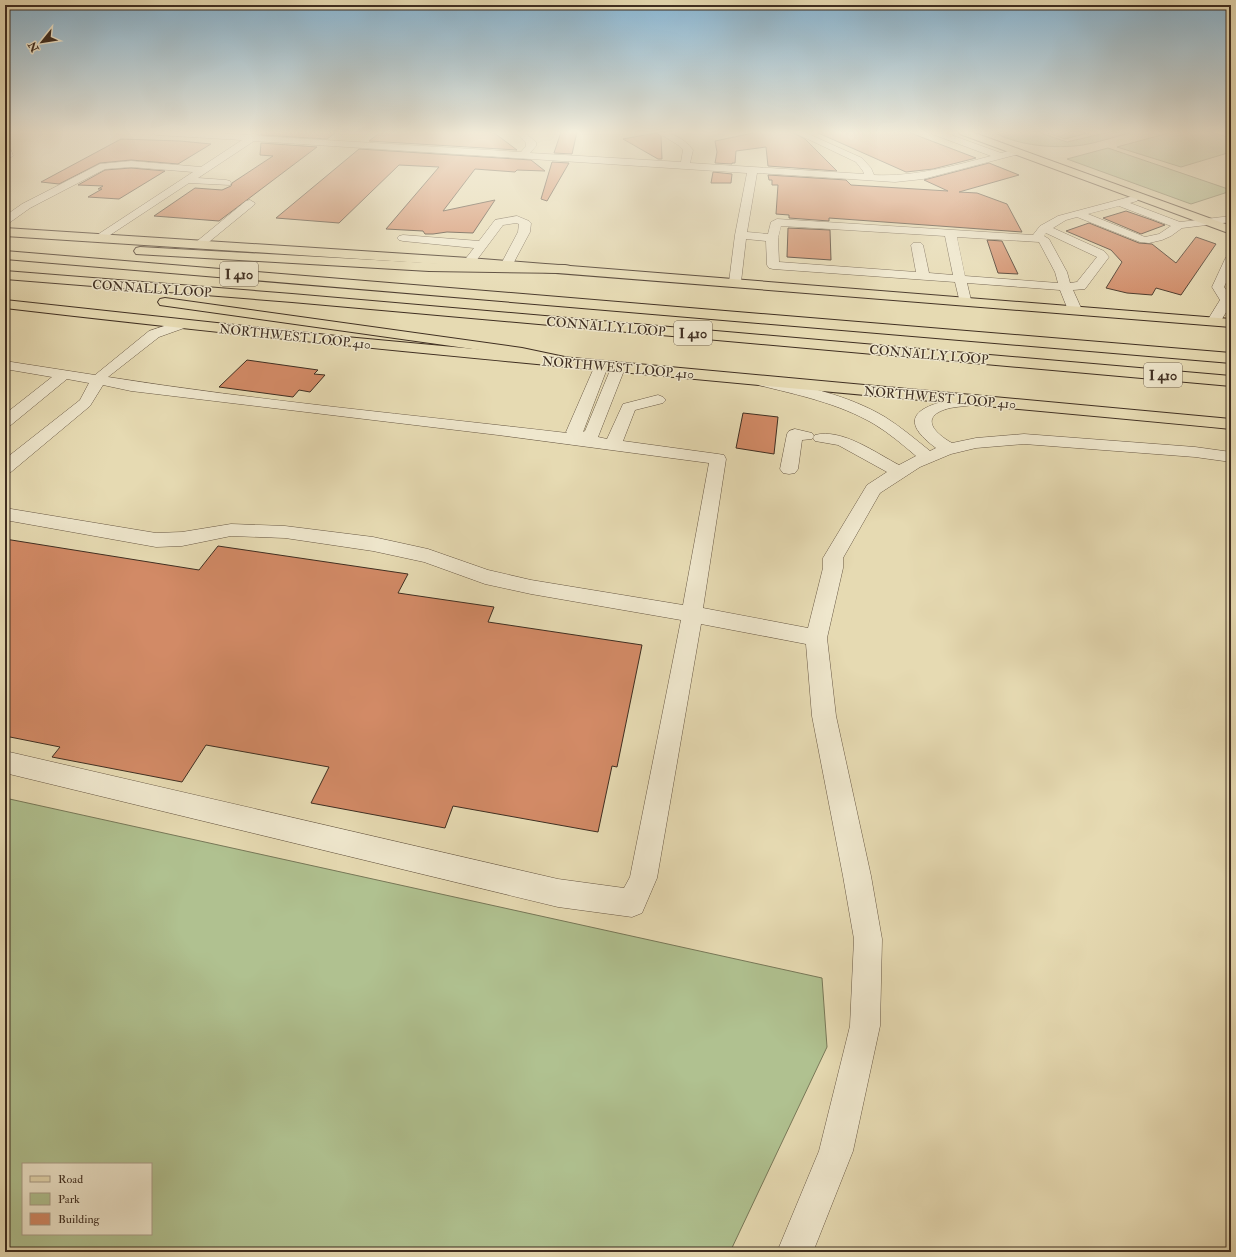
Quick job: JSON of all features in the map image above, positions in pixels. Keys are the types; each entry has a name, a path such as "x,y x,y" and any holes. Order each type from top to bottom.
{"main road":[{"path":"1123,191 1231,230"},
{"path":"5,232 507,264 965,300 1231,323"},
{"path":"5,243 429,267 566,269"},
{"name":"CONNALLY LOOP","path":"5,254 1231,358"},
{"name":"CONNALLY LOOP","path":"5,275 89,283 292,298 1231,380"},
{"path":"89,283 117,295 522,352 574,363"},
{"name":"NORTHWEST LOOP 410","path":"5,304 142,320 618,368 1231,424"},
{"path":"1094,369 1231,390"}],"street":[{"path":"5,221 26,206 54,191"},
{"path":"100,237 171,191"},
{"path":"735,282 741,235 749,191"},
{"path":"1036,239 1044,228 1062,218 1141,197"},
{"path":"200,244 250,203"},
{"path":"1120,203 1179,225 1231,219"},
{"path":"1205,221 1215,214 1231,208"},
{"path":"1078,214 1144,240 1152,241 1172,232 1179,225"},
{"path":"469,262 499,222 517,219 525,223 524,232 507,264"},
{"path":"1044,228 1089,248 1103,257 1081,286 1065,286 960,279 773,265 775,237 778,222 1043,239 1061,272 1065,286 1075,310"},
{"path":"950,233 948,247 960,279 965,300"},
{"path":"741,235 775,237"},
{"path":"403,238 482,245"},
{"path":"923,276 913,245 931,246"},
{"path":"948,247 967,248"},
{"path":"1036,253 1051,254"},
{"path":"1214,321 1229,300 1218,287 1231,259"},
{"path":"854,271 857,292"},
{"path":"5,451 71,399 80,378 140,332 144,327 142,320"},
{"path":"5,468 85,403 92,395 98,380 104,374 154,334 182,324"},
{"path":"5,762 558,893 632,903 643,878 692,614 718,459 539,434 132,386 6,366"},
{"path":"581,440 574,432 601,366"},
{"path":"581,440 592,434 618,368"},
{"path":"5,422 63,375"},
{"path":"753,380 798,390 851,407 894,429 927,458"},
{"path":"613,444 629,407 658,400"},
{"path":"950,449 938,442 925,430 923,425 924,416 933,409 946,404 978,400"},
{"path":"789,469 795,434 842,441 899,472"},
{"path":"795,1252 836,1151 865,1026 868,939 857,876 824,716 816,638 833,568 833,558 873,489 914,463 950,449 976,443 1024,439 1196,452 1231,457"},
{"path":"5,514 156,540 182,539 231,530 285,532 372,544 428,556 500,581 692,614 816,638"}],"green space":[{"path":"1154,191 1231,191 1231,191 1191,204"},
{"path":"5,798 822,978 827,1047 730,1252 5,1252"}],"building":[{"path":"99,191 133,191 119,199 88,197"},
{"path":"191,191 259,191 219,221 154,216"},
{"path":"309,191 372,191 339,223 276,218"},
{"path":"419,191 458,191 443,211 495,200 473,233 447,232 425,234 423,231 386,229"},
{"path":"543,191 553,191 547,201 541,199"},
{"path":"778,191 964,191 959,192 977,193 1007,204 1022,232 829,218 829,221 789,218 789,215 776,214"},
{"path":"1126,211 1165,225 1141,234 1103,218"},
{"path":"1089,223 1139,243 1152,244 1176,263 1196,237 1216,244 1181,295 1156,288 1152,295 1127,293 1106,288 1122,262 1111,250 1066,231"},
{"path":"788,228 830,230 831,260 787,257"},
{"path":"987,240 1002,241 1018,274 998,273"},
{"path":"247,360 318,370 314,374 325,375 310,392 299,390 293,397 219,387"},
{"path":"743,413 778,417 774,454 736,448"},
{"path":"5,539 199,570 218,546 408,574 398,593 494,607 488,622 642,645 617,767 612,766 598,832 453,806 445,828 311,803 329,767 206,745 182,782 52,757 60,747 5,736"}]}
